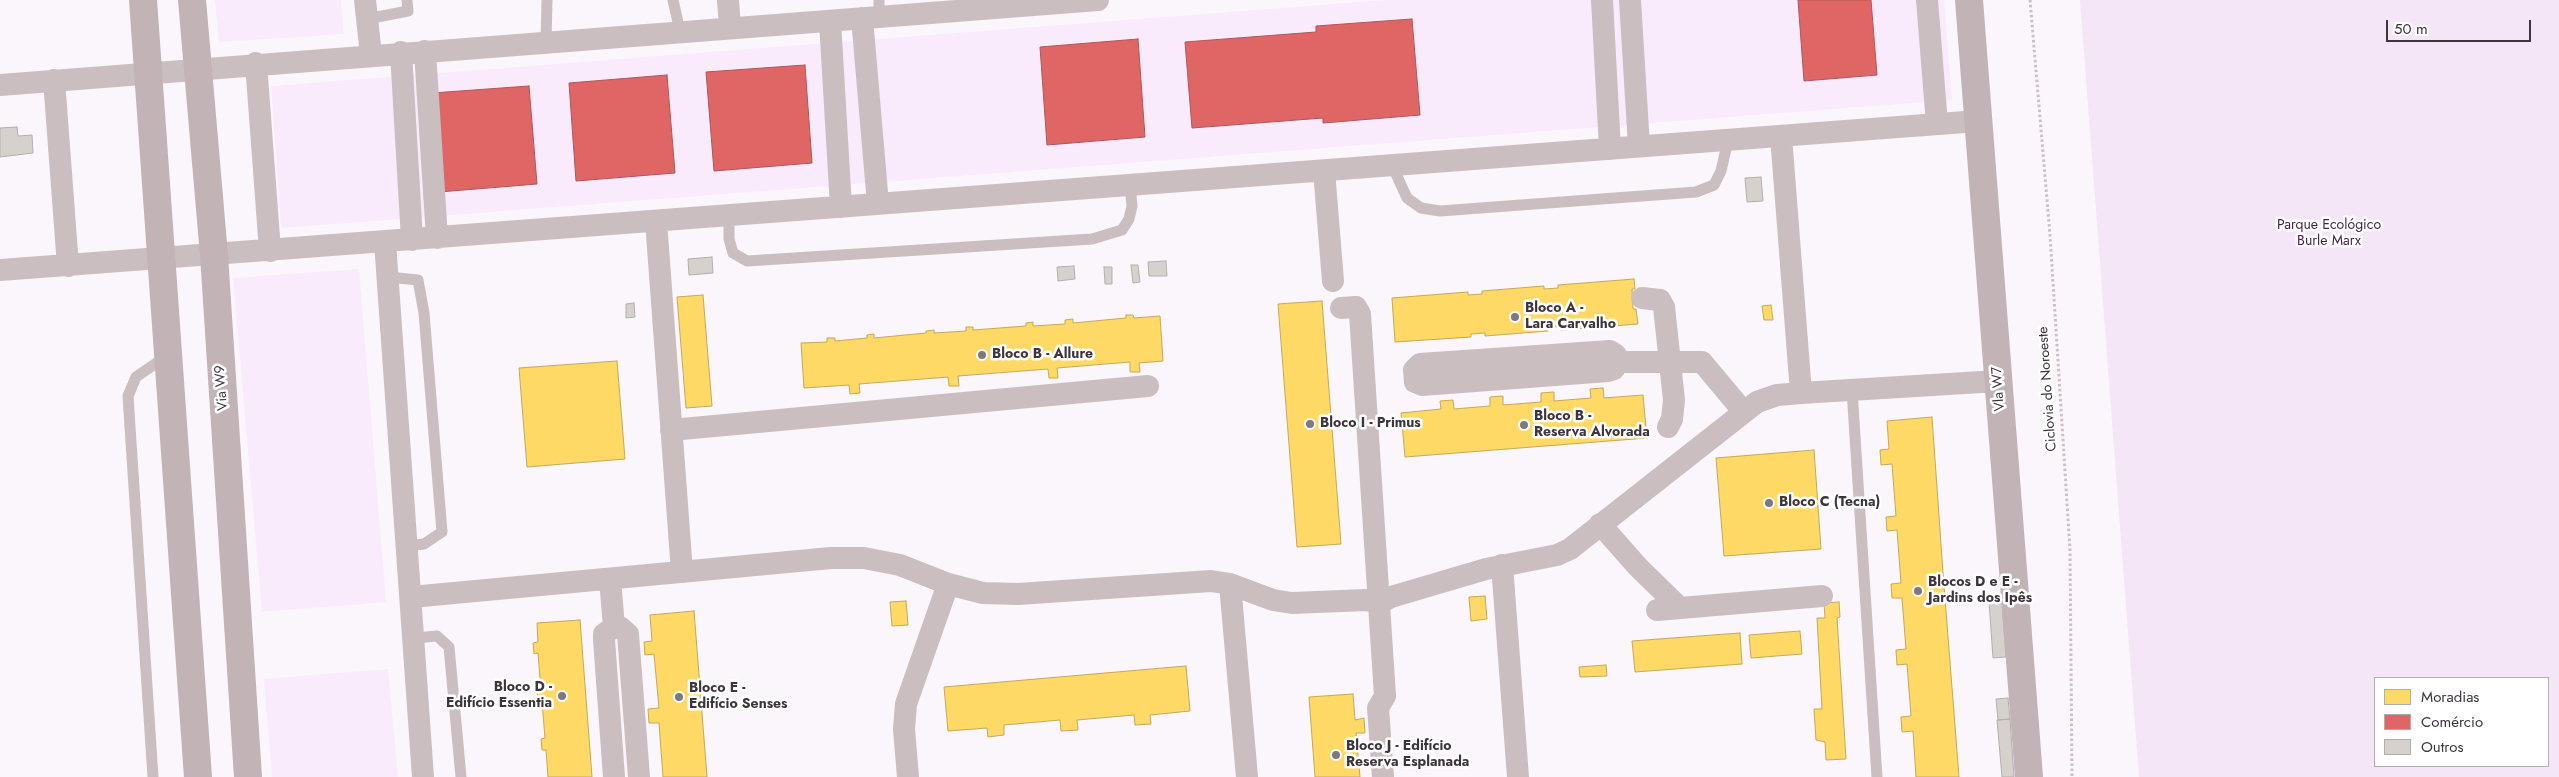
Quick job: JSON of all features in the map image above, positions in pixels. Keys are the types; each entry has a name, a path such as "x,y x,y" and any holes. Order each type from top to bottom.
{"street":[{"path":"143,0 198,777"},
{"name":"Via W9","path":"192,0 214,255 248,777"},
{"path":"728,0 730,28"},
{"path":"0,85 256,63 830,20 873,12 1098,0"},
{"path":"1602,0 1610,149"},
{"path":"1630,0 1639,146"},
{"path":"1927,0 1937,124"},
{"name":"Vla W7","path":"1969,0 2029,777"},
{"path":"366,10 371,55"},
{"path":"873,12 878,204"},
{"path":"830,20 841,207"},
{"path":"425,51 437,238"},
{"path":"401,52 412,240"},
{"path":"256,63 270,251"},
{"path":"54,80 68,266"},
{"path":"0,270 1978,121"},
{"path":"1781,136 1801,393"},
{"path":"1324,171 1333,281"},
{"path":"656,221 682,572"},
{"path":"385,242 423,777"},
{"path":"1642,298 1660,300 1664,307 1674,400 1672,419 1668,427"},
{"path":"1341,308 1356,308 1360,314 1385,696 1378,711 1383,777"},
{"path":"1610,351 1616,355 1618,362 1614,370 1608,371 1422,385 1416,382 1414,370 1420,364 1610,351"},
{"path":"1618,362 1702,362 1743,411"},
{"path":"411,597 831,558 864,558 900,565 948,584 983,593 1018,594 1211,581 1230,584 1273,600 1292,603 1366,600 1380,603 1391,597 1502,566 1557,556 1570,549 1743,411 1757,402 1777,396 1801,393 1998,381"},
{"path":"671,430 1148,386"},
{"path":"1600,524 1638,567 1680,608"},
{"path":"1502,566 1518,777"},
{"path":"610,579 614,627"},
{"path":"908,777 904,729 906,704 948,584"},
{"path":"1230,584 1246,777"},
{"path":"1657,610 1822,596"},
{"path":"614,777 604,640 604,634 614,627 620,628 628,634 639,777"}],"lane":[{"path":"366,10 408,11 407,0"},
{"path":"546,42 547,0"},
{"path":"673,0 680,32"},
{"path":"1392,166 1407,198 1421,208 1440,211 1696,192 1714,185 1721,171 1728,140"},
{"path":"729,216 729,239 733,253 747,261 1092,239 1122,230 1129,219 1132,206 1130,185"},
{"path":"388,277 418,280 424,313 442,532 424,544 407,546"},
{"path":"153,777 128,396 136,378 168,354"},
{"path":"1852,390 1877,777"},
{"path":"414,638 437,636 449,647 461,777"}],"path":[{"name":"Ciclovia do Noroeste","path":"2030,0 2050,235 2070,550 2072,777"}],"shaded area":[{"path":"215,0 341,0 344,34 219,42"},
{"path":"1385,0 1944,0 1952,100 281,228 271,86"},
{"path":"359,269 386,602 262,612 233,278"},
{"path":"388,669 398,777 272,777 264,679"}],"green space":[{"name":"Parque Ecológico Burle Marx","path":"2080,0 2559,0 2559,777 2139,777"}],"building: Moradias":[{"name":"Bloco A - Lara Carvalho","path":"1634,279 1635,289 1632,289 1633,309 1636,309 1638,324 1561,330 1561,326 1548,328 1548,331 1485,336 1485,333 1471,334 1471,337 1395,342 1392,298 1468,292 1468,295 1482,294 1482,291 1544,286 1544,289 1558,288 1558,285"},
{"path":"703,295 712,406 686,408 677,297"},
{"name":"Bloco I - Primus","path":"1322,301 1341,544 1297,547 1278,304"},
{"path":"1771,305 1773,320 1764,320 1762,306"},
{"name":"Bloco B - Allure","path":"1126,315 1133,315 1134,318 1160,316 1163,361 1139,363 1140,372 1130,372 1130,362 1057,368 1058,378 1049,378 1048,369 958,376 959,386 949,386 948,377 859,384 860,393 850,394 849,385 804,388 801,343 827,342 827,338 835,338 835,341 867,338 867,335 874,334 874,338 926,333 926,331 934,330 934,333 966,331 966,327 973,327 973,330 1026,326 1026,323 1033,322 1033,326 1065,324 1065,320 1073,319 1073,323 1126,318"},
{"path":"617,361 625,459 527,467 519,368"},
{"name":"Bloco B - Reserva Alvorada","path":"1603,388 1604,398 1643,395 1647,438 1405,457 1401,413 1441,409 1440,401 1453,400 1454,409 1490,406 1490,397 1503,396 1503,405 1541,402 1541,393 1554,392 1554,401 1591,398 1590,389"},
{"name":"Blocos D e E - Jardins dos Ipês","path":"1932,417 1959,777 1916,777 1913,731 1902,732 1901,717 1911,716 1907,664 1897,665 1896,650 1906,649 1902,598 1892,598 1891,584 1901,583 1897,530 1887,531 1886,517 1896,516 1892,464 1881,465 1880,450 1889,449 1887,421"},
{"name":"Bloco C (Tecna)","path":"1814,450 1821,549 1724,556 1716,458"},
{"path":"1485,596 1487,619 1471,621 1469,597"},
{"path":"906,601 908,625 892,626 890,602"},
{"path":"1839,602 1840,617 1837,618 1846,759 1826,760 1825,742 1816,740 1814,709 1822,709 1817,618 1825,618 1824,603"},
{"name":"Bloco E - Edifício Senses","path":"694,611 707,777 663,777 659,723 649,723 648,709 659,708 654,654 645,655 644,642 652,641 650,615"},
{"name":"Bloco D - Edifício Essentia","path":"580,620 592,777 548,777 546,750 542,750 541,739 545,738 542,702 538,702 537,691 541,690 538,653 534,654 533,643 538,642 537,623"},
{"path":"1800,631 1802,654 1751,658 1749,635"},
{"path":"1740,633 1742,664 1635,672 1632,641"},
{"path":"1606,665 1607,676 1580,677 1579,667"},
{"path":"1186,666 1190,711 1150,715 1151,724 1135,725 1134,715 1077,720 1078,730 1061,731 1060,720 1004,725 1004,735 988,737 987,728 948,731 944,687"},
{"name":"Bloco J - Edifício Reserva Esplanada","path":"1353,694 1355,720 1364,718 1365,733 1356,733 1360,777 1315,777 1309,697"}],"building: Comércio":[{"path":"1798,0 1871,0 1877,75 1804,81"},
{"path":"1412,19 1420,115 1323,123 1323,118 1192,128 1185,42 1316,32 1316,26"},
{"path":"1138,39 1145,137 1047,145 1040,47"},
{"path":"805,65 812,163 714,171 706,72"},
{"path":"667,75 675,173 576,181 569,83"},
{"path":"529,86 537,184 439,192 432,93"}],"building: Outros":[{"path":"17,127 18,136 32,135 33,153 0,157 0,128"},
{"path":"1761,177 1763,201 1747,202 1745,178"},
{"path":"712,257 713,273 689,275 688,259"},
{"path":"1166,261 1167,276 1149,276 1148,262"},
{"path":"1131,265 1138,265 1140,282 1133,283"},
{"path":"1074,266 1075,279 1058,281 1057,267"},
{"path":"1104,267 1112,267 1112,284 1105,284"},
{"path":"634,303 635,317 626,318 626,304"},
{"path":"2002,601 2006,657 1993,658 1989,602"},
{"path":"2008,698 2010,719 1998,720 1996,699"},
{"path":"2010,719 2014,777 2002,777 1997,720"}],"place":[{"name":"Bloco A - Lara Carvalho","path":"1515,317"},
{"name":"Bloco B - Allure","path":"982,355"},
{"name":"Bloco I - Primus","path":"1310,424"},
{"name":"Bloco B - Reserva Alvorada","path":"1524,425"},
{"name":"Bloco C (Tecna)","path":"1769,503"},
{"name":"Blocos D e E - Jardins dos Ipês","path":"1918,591"},
{"name":"Bloco D - Edifício Essentia","path":"562,696"},
{"name":"Bloco E - Edifício Senses","path":"679,697"},
{"name":"Bloco J - Edifício Reserva Esplanada","path":"1336,755"}]}
